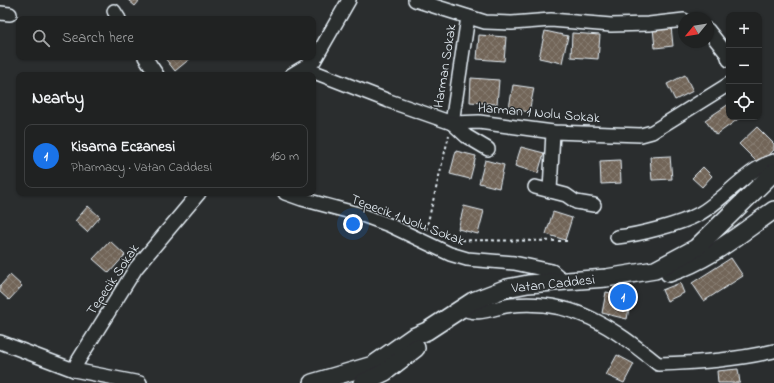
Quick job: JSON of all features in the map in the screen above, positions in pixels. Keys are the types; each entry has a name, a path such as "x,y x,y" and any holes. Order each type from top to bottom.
{"street":[{"path":"316,58 349,0"},
{"path":"415,0 485,22 512,23 552,20 611,25 649,24 678,21"},
{"name":"Harman Sokak","path":"468,17 452,123 466,136 488,150"},
{"path":"714,38 726,53"},
{"path":"147,60 155,72"},
{"path":"297,72 315,60"},
{"path":"304,68 314,72"},
{"path":"316,73 389,101 452,123"},
{"name":"Harman 1 Nolu Sokak","path":"452,123 480,122 553,132 633,135 652,132 726,86"},
{"path":"550,190 553,132"},
{"path":"617,237 660,228 699,214 749,176 774,162"},
{"name":"Vatan Caddesi","path":"312,383 373,365 413,337 427,331 462,308 486,295 507,288 528,284 565,282 656,270 696,248 774,172"},
{"path":"534,187 566,195 576,202 594,205"},
{"name":"Tepecik Sokak","path":"74,370 78,361 136,268 196,196"},
{"name":"Tepecik 1 Nolu Sokak","path":"294,196 362,215 389,225 423,242 467,259 514,263 552,271 565,282"},
{"path":"637,273 666,274 699,261 718,251 774,210"},
{"path":"462,308 472,313 512,305 546,305 572,310 607,326 634,343 658,364 693,363 738,358 774,351"},
{"name":"Vatan Caddesi","path":"362,383 385,372 400,362 419,344 427,331"},
{"path":"0,342 74,370 140,383"}],"path":[{"path":"423,242 452,123"},
{"path":"447,240 569,241"}],"building":[{"path":"128,0 140,0 135,6"},
{"path":"671,26 673,46 655,48 653,28"},
{"path":"545,31 568,36 562,63 539,58"},
{"path":"572,33 600,35 598,59 571,57"},
{"path":"479,35 506,37 504,61 477,59"},
{"path":"166,60 188,60 175,71"},
{"path":"685,75 693,91 675,100 667,84"},
{"path":"471,78 499,80 497,104 470,102"},
{"path":"513,85 534,88 529,112 509,108"},
{"path":"726,106 726,120 737,120 716,135 705,120"},
{"path":"757,127 774,144 774,150 759,164 739,144"},
{"path":"521,147 544,153 538,173 515,166"},
{"path":"456,151 476,156 470,179 450,174"},
{"path":"670,156 672,179 652,180 650,157"},
{"path":"485,160 504,165 499,188 479,183"},
{"path":"620,160 621,183 601,184 600,161"},
{"path":"703,167 712,176 702,187 692,178"},
{"path":"88,206 100,217 87,232 75,221"},
{"path":"464,206 484,211 478,234 458,229"},
{"path":"553,212 572,218 565,240 546,234"},
{"path":"110,241 125,255 109,273 93,259"},
{"path":"731,258 743,276 704,301 692,283"},
{"path":"10,275 22,286 9,300 0,292 0,286"},
{"path":"680,283 684,293 667,301 662,290"},
{"path":"606,292 631,297 627,319 602,313"},
{"path":"617,355 634,364 624,383 606,375"},
{"path":"738,369 740,383 718,383 717,371"}],"place":[{"name":"Kisarna Eczanesi","path":"623,297"}]}
